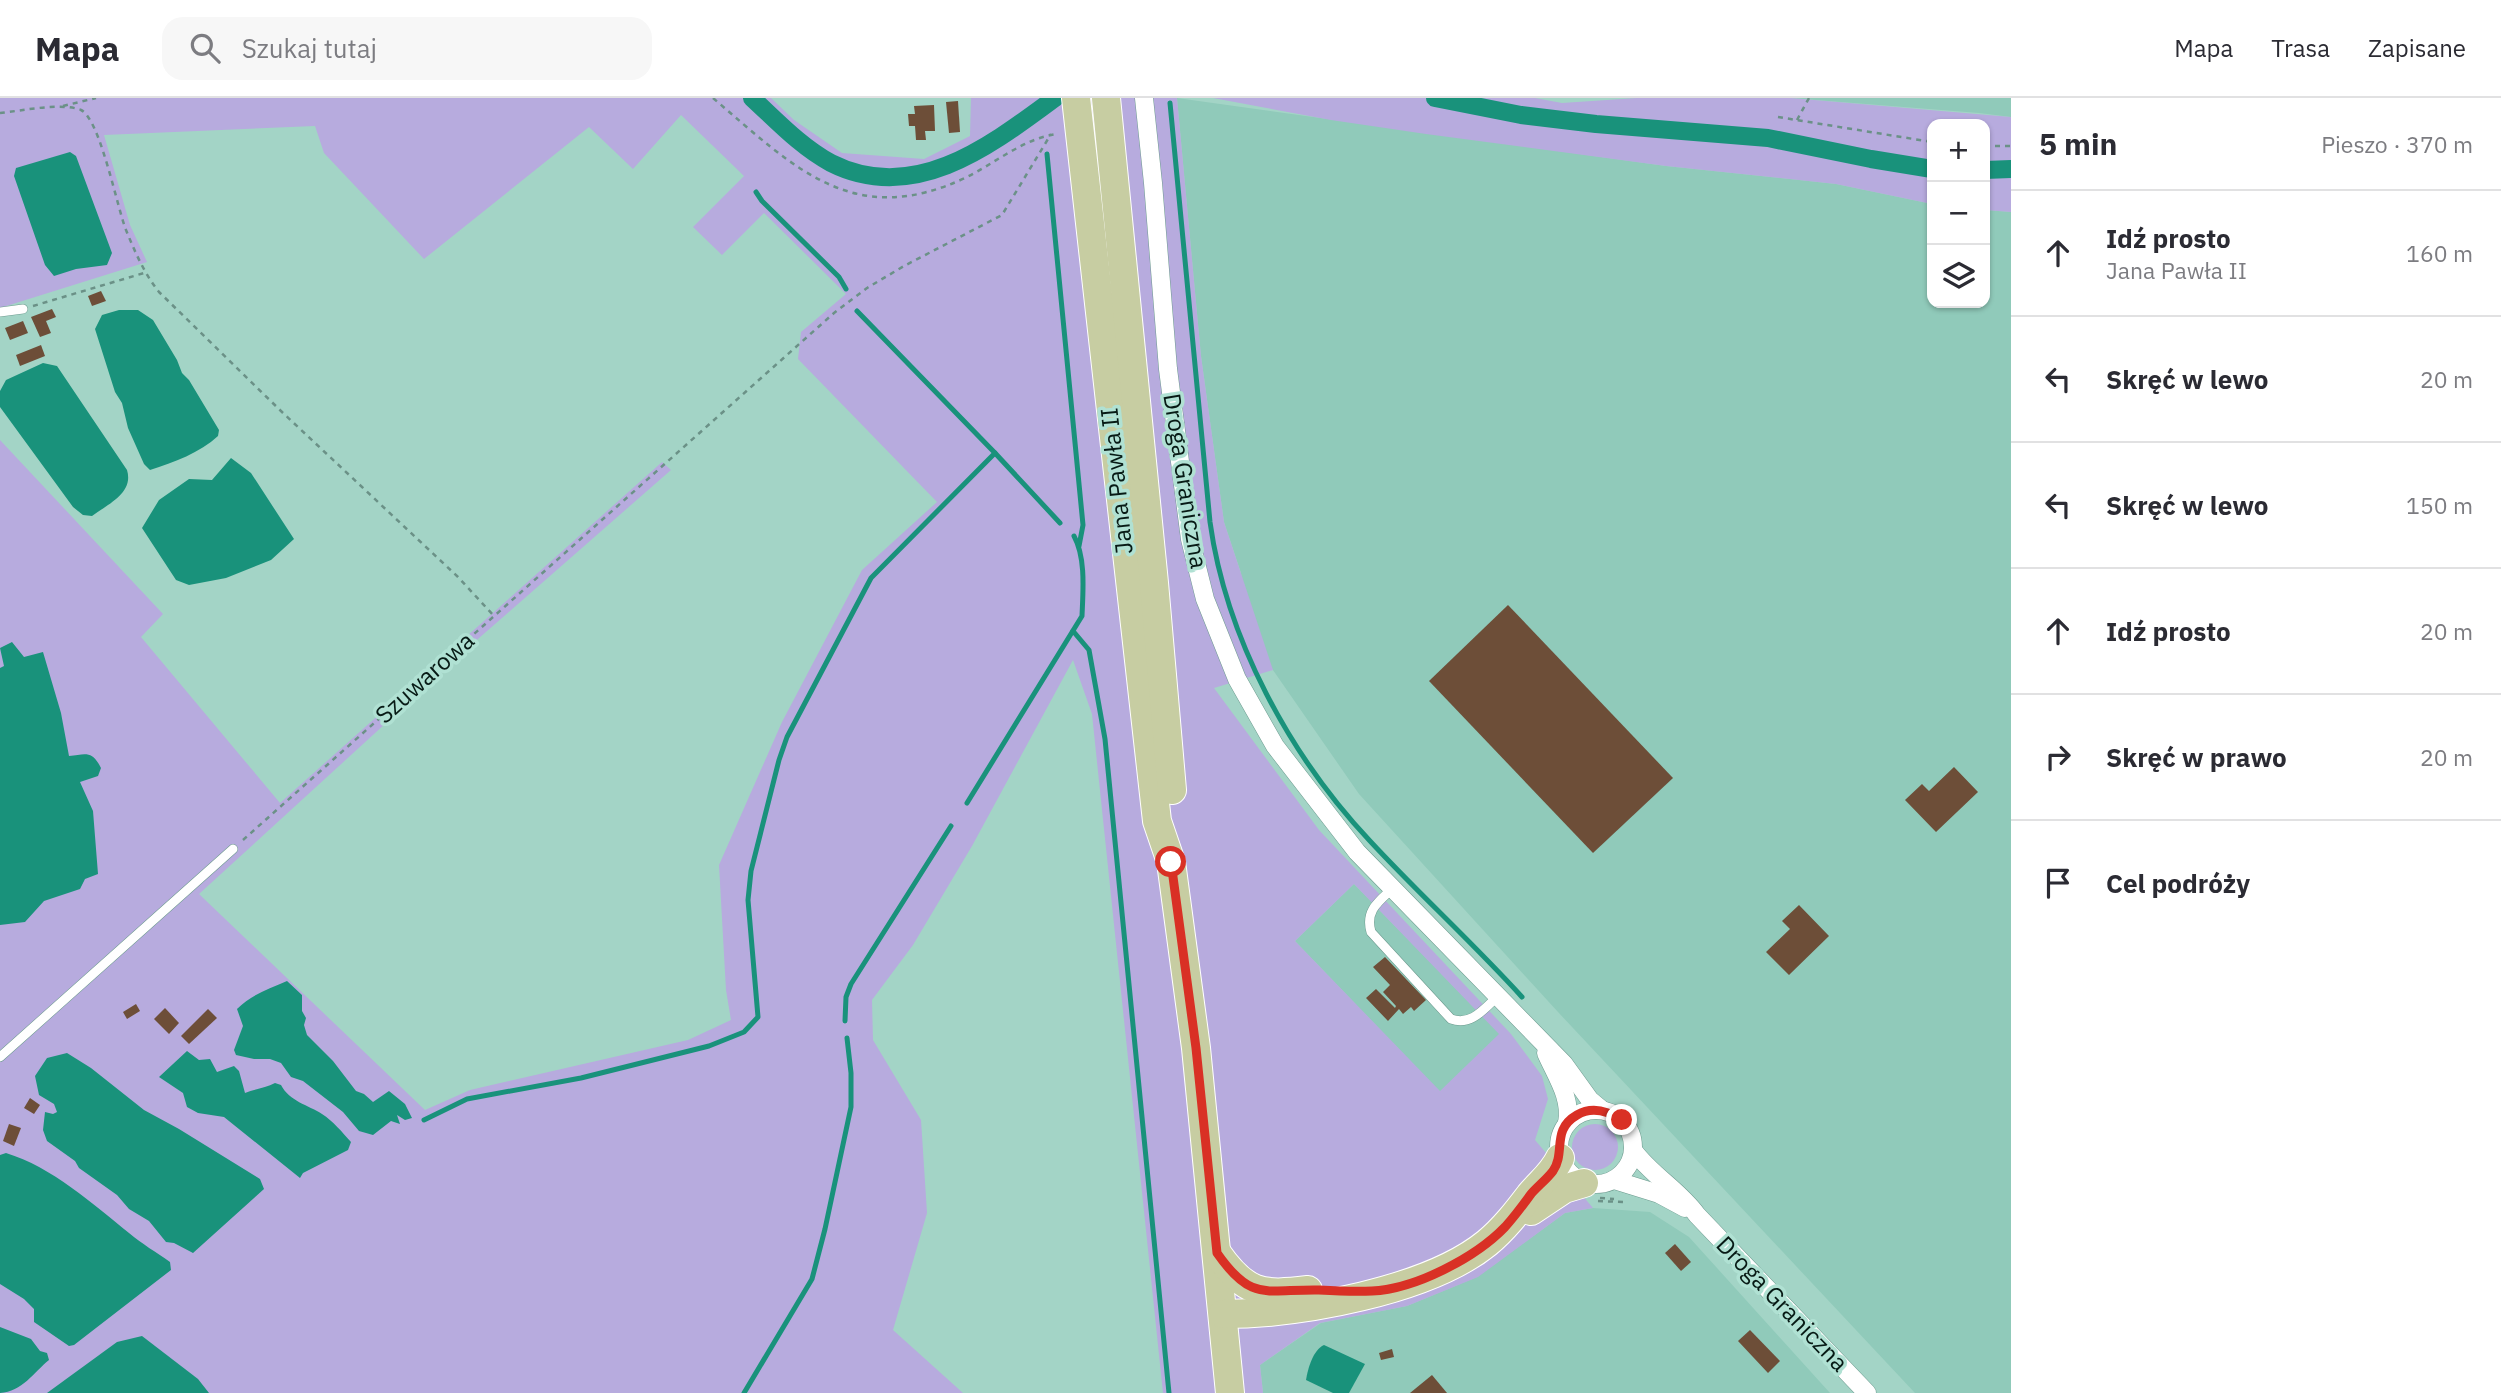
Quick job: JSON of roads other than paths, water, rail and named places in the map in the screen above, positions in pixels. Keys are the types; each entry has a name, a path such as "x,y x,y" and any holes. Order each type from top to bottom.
{"main road":[{"name":"Jana Pawła II","path":"1106,98 1175,817 1176,837 1171,862"},
{"name":"Jana Pawła II","path":"1076,104 1157,821 1171,862 1196,1048 1230,1393"},
{"path":"1505,1227 1536,1188 1551,1174 1560,1158"},
{"path":"1223,1314 1313,1307 1403,1285 1450,1266 1564,1189 1590,1194"},
{"path":"1217,1253 1234,1275 1252,1289 1271,1292 1374,1292"}],"street":[{"name":"Droga Graniczna","path":"1144,98 1168,369 1190,539 1205,599 1237,679 1275,746 1357,852 1564,1065 1590,1100 1602,1110"},
{"name":"Droga Graniczna","path":"1539,1041 1563,1089 1569,1108 1567,1124"},
{"path":"1602,1110 1613,1114 1629,1129 1633,1150 1628,1167 1614,1180 1594,1185 1590,1194 1565,1169 1560,1158 1559,1140 1567,1124 1577,1115 1602,1110"},
{"name":"Droga Graniczna","path":"1633,1150 1642,1163 1685,1199 1697,1215 1867,1393"},
{"name":"Droga Graniczna","path":"1614,1180 1659,1194 1697,1215"}],"lane":[{"path":"0,312 23,309"},
{"path":"0,1057 233,849"},
{"path":"1392,889 1370,913 1368,922 1371,932 1451,1019 1461,1022 1471,1020 1497,997"}],"waterway":[{"path":"752,98 820,157 862,174 892,177 921,174 977,151 1055,98"},
{"path":"1435,98 1521,115 1768,138 1927,168"},
{"path":"1170,103 1210,522 1230,609 1266,693 1288,733 1341,808 1522,997"},
{"path":"1047,154 1083,525 1079,546"},
{"path":"1990,170 2011,169"},
{"path":"756,192 839,277 846,289"},
{"path":"424,1120 467,1099 581,1078 709,1046 744,1032 758,1017 748,900 751,871 787,737 871,578 995,453 857,311"},
{"path":"995,453 1060,523"},
{"path":"967,803 1082,616 1082,564 1074,536"},
{"path":"1073,631 1089,650 1105,739 1169,1393"},
{"path":"845,1021 846,997 851,984 951,826"},
{"path":"744,1393 812,1279 851,1107 847,1038"}]}
